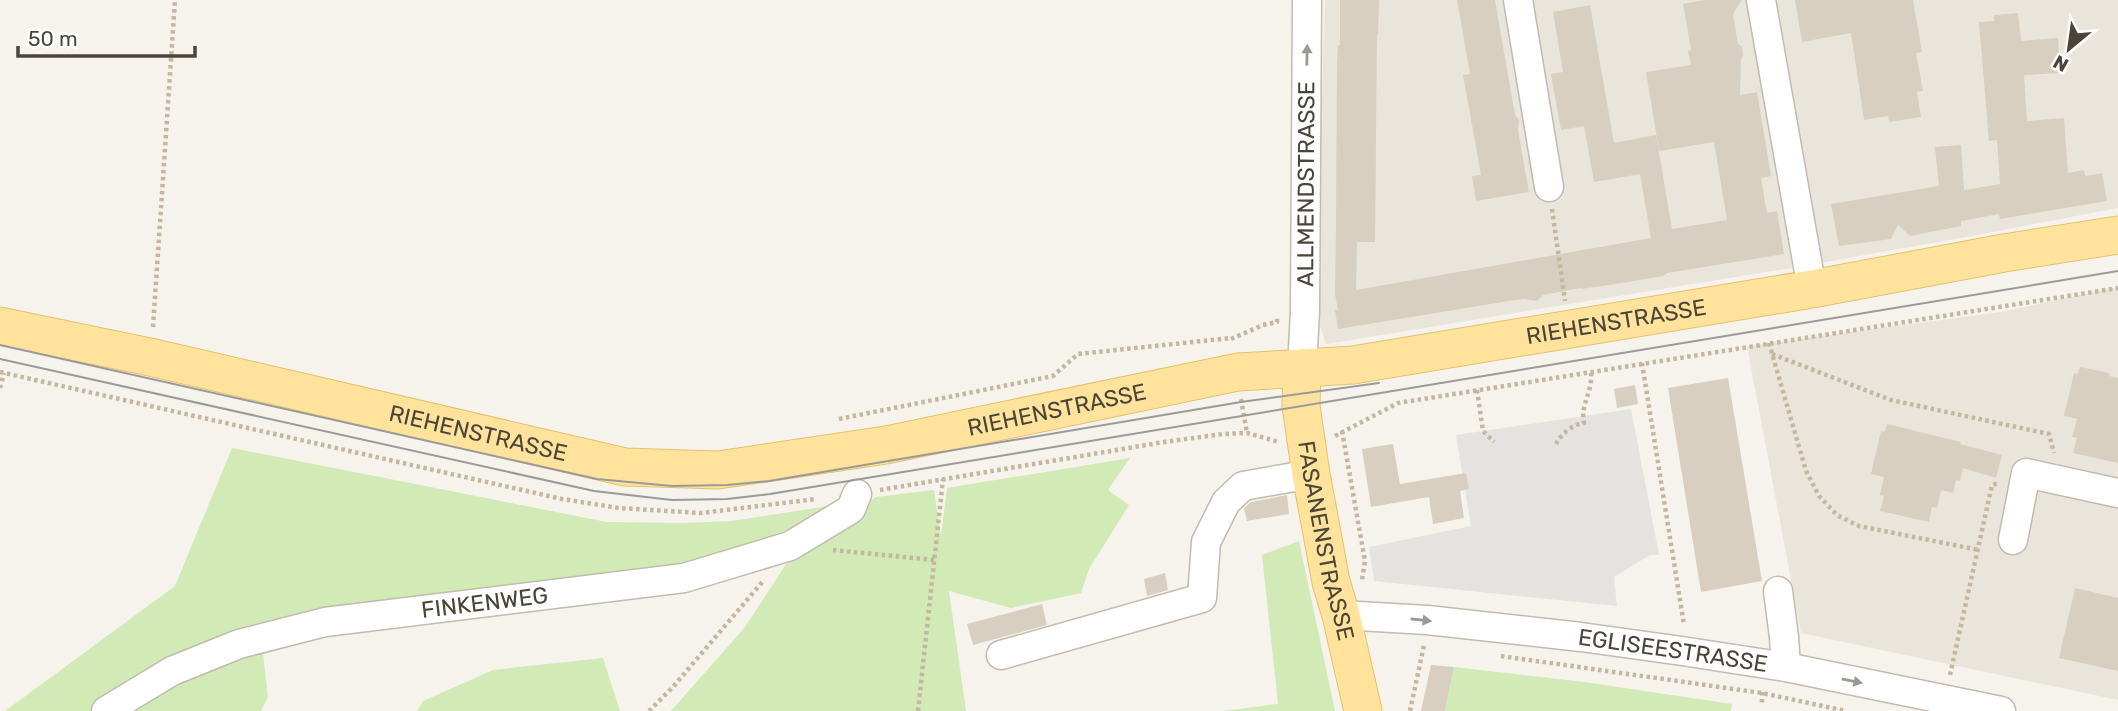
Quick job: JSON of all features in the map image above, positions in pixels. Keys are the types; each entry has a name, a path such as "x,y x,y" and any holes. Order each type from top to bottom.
{"main road":[{"name":"RIEHENSTRASSE","path":"0,326 164,360 625,467 718,470 873,447 1234,355 1302,368 1353,365 2118,235"},
{"name":"FASANENSTRASSE","path":"1302,368 1301,406 1311,474 1331,582 1347,615 1363,711"}],"street":[{"name":"ALLMENDSTRASSE","path":"1302,368 1305,311 1307,0"},
{"path":"1518,0 1549,187"},
{"path":"1761,0 1812,289"},
{"path":"2013,540 2026,473 2118,494"},
{"path":"1001,655 1202,598 1206,542 1226,502 1243,486 1311,474"},
{"name":"FINKENWEG","path":"106,711 172,671 228,648 325,622 684,578 790,546 851,509 857,494"},
{"path":"1778,591 1786,667"},
{"name":"EGLISEESTRASSE","path":"1347,615 1425,633 1581,637 1682,651 1786,667 2001,711"}],"path":[{"path":"152,337 175,0"},
{"path":"1549,187 1566,303"},
{"path":"1347,615 1365,561 1342,431 1398,403 2118,288"},
{"path":"828,421 1053,376 1078,354 1234,355 1263,325 1277,321 1278,312"},
{"path":"1769,342 1806,471 1819,496 1837,515 1859,526 1979,550"},
{"path":"1772,354 1891,400 2049,434 2060,481"},
{"path":"1234,355 1247,433"},
{"path":"1642,363 1684,621 1682,651"},
{"path":"1556,444 1558,438 1578,424 1584,423 1582,412 1592,385 1591,371"},
{"path":"0,387 2,373 562,499 619,508 701,513 857,494 1223,434 1247,433 1280,442"},
{"path":"1477,390 1483,431 1494,442"},
{"path":"1945,700 1992,485 2026,473"},
{"path":"918,711 943,479"},
{"path":"649,711 733,618 790,546 934,560"},
{"path":"1425,633 1437,648"},
{"path":"1410,711 1425,633"},
{"path":"1491,655 1762,693 1846,711"}],"shaded area":[{"path":"1325,0 2118,0 2118,208 1809,265 1326,344 1315,311"},
{"path":"2118,287 2118,700 1801,633 1747,346 2001,312"},
{"path":"1631,409 1659,555 1650,555 1614,577 1617,606 1374,581 1369,547 1471,526 1456,435"}],"green space":[{"path":"232,448 607,522 732,521 848,503 787,539 684,564 260,626 268,697 261,711 5,711 175,586"},
{"path":"1130,458 1108,490 1129,505 1089,569 1081,593 1011,608 949,591 966,711 671,711 745,627 794,552 876,497 934,490 941,536 947,488"},
{"path":"1299,541 1335,711 1223,711 1278,704 1262,555"},
{"path":"603,658 620,711 417,711 423,701 493,670"},
{"path":"1454,667 1584,682 1732,704 1731,711 1445,711"}],"building":[{"path":"1340,0 1379,0 1375,242 1357,242 1356,290 1651,238 1640,174 1594,182 1584,126 1561,130 1551,74 1563,72 1553,12 1590,5 1614,143 1656,135 1672,229 1727,220 1714,142 1659,151 1646,72 1691,65 1683,4 1705,0 1742,0 1733,14 1738,44 1742,46 1743,55 1740,95 1757,92 1771,176 1761,178 1767,213 1777,211 1784,254 1543,295 1537,301 1515,300 1338,329 1335,294"},
{"path":"1457,0 1495,0 1515,115 1519,120 1518,130 1529,192 1476,201 1472,176 1481,175 1463,75 1470,74"},
{"path":"1795,0 1913,0 1922,52 1916,53 1923,91 1917,92 1921,117 1889,122 1888,116 1864,120 1851,33 1802,42"},
{"path":"2018,13 2021,41 2058,38 2060,73 2024,75 2027,121 2064,118 2068,173 2084,170 2085,176 2102,173 2107,201 2000,219 1999,214 1961,221 1961,226 1910,236 1898,225 1891,239 1839,246 1831,204 1939,186 1935,147 1961,145 1964,190 2000,184 1997,140 1989,141 1979,22 1994,21 1994,15"},
{"path":"2080,367 2110,373 2109,376 2118,378 2118,463 2073,453 2077,438 2072,437 2077,419 2064,416 2074,373 2078,374"},
{"path":"1728,378 1762,581 1701,592 1668,388"},
{"path":"1635,385 1638,404 1617,408 1614,389"},
{"path":"1887,424 2002,455 1996,478 1963,468 1953,493 1941,490 1937,508 1932,507 1929,522 1880,511 1884,496 1880,495 1884,477 1871,474 1881,431 1885,432"},
{"path":"1393,444 1400,484 1466,473 1469,489 1460,491 1464,518 1433,524 1429,497 1371,507 1362,449"},
{"path":"1287,495 1289,514 1247,521 1244,508 1251,502"},
{"path":"1165,573 1168,590 1147,596 1144,579"},
{"path":"2075,588 2118,598 2118,671 2059,658"},
{"path":"1042,604 1047,625 973,645 967,624"},
{"path":"1431,665 1454,667 1445,711 1421,711"}],"tram line":[{"path":"0,359 594,491 672,500 727,499 2118,271"},
{"path":"0,345 597,479 672,486 769,481 1241,402 1379,383"}]}
